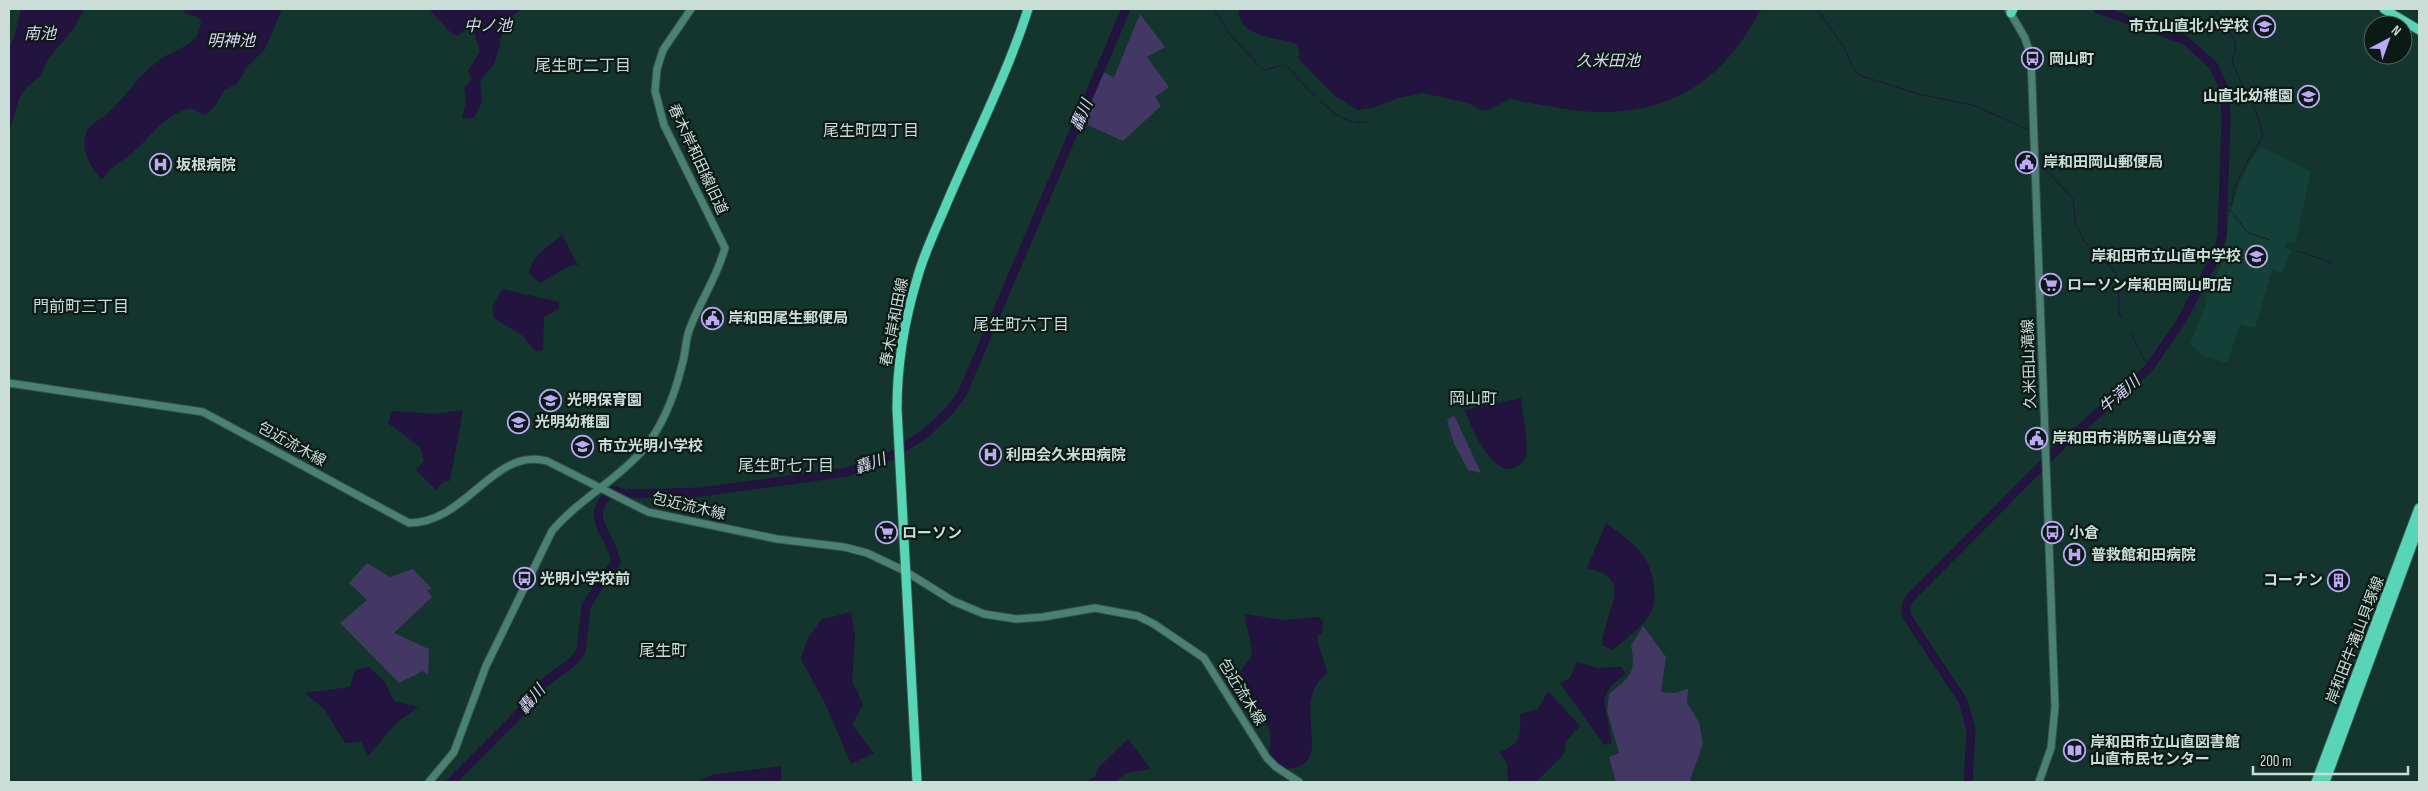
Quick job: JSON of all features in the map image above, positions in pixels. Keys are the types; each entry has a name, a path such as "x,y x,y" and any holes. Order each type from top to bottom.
{"main road":[{"name":"春木岸和田線","path":"917,782 898,431 897,377 904,331 917,277 1028,9"},
{"path":"2384,9 2419,30"},
{"name":"岸和田牛滝山貝塚線","path":"2316,782 2419,508"},
{"name":"岸和田牛滝山貝塚線","path":"2325,782 2419,526"}],"street":[{"name":"春木岸和田線旧道","path":"602,490 632,461 659,426 682,366 687,335 713,284 725,248 660,116 655,83 663,50 691,9"},
{"name":"久米田山滝線","path":"2010,10 2029,48 2034,134 2055,721 2051,748 2039,782"},
{"name":"包近流木線","path":"9,380 203,412 409,523 423,523 437,519 478,490 500,470 512,463 537,459 547,461 648,512 768,537 844,547 867,553 905,571 953,601 984,614 1016,619 1043,617 1095,608 1138,616 1154,624 1204,658 1267,758 1276,767 1299,782"},
{"path":"429,782 454,752 486,666 552,531 567,516 602,490"}],"shaded area":[{"path":"1140,14 1165,47 1147,57 1169,87 1155,97 1161,106 1123,141 1079,121 1101,71 1114,77"},
{"name":"岸和田市立山直中学校","path":"2261,147 2311,172 2295,244 2287,241 2284,247 2292,250 2282,273 2272,270 2255,328 2240,324 2226,363 2204,356 2190,344 2207,302 2205,298 2223,262 2230,213 2240,182 2251,160"},
{"path":"1454,415 1481,473 1468,470 1454,444 1447,420"},
{"path":"367,563 390,577 413,569 432,589 427,590 432,597 394,633 429,649 428,675 423,671 399,683 340,623 367,600 349,583"},
{"path":"1643,626 1666,657 1661,692 1674,693 1688,689 1687,703 1699,722 1703,744 1690,780 1692,782 1616,782 1609,757 1619,753 1607,711 1609,694 1622,684 1630,674 1633,663 1631,646"}],"water":[{"name":"南池","path":"21,9 84,9 74,28 48,59 39,77 20,96 9,132 9,46 14,38"},
{"name":"明神池","path":"184,9 282,9 265,49 247,67 237,84 224,90 215,106 206,115 194,109 189,109 171,116 138,148 112,168 102,180 90,164 85,151 84,144 88,128 107,114 153,65 192,42 196,37 201,22 198,17 185,13"},
{"name":"中ノ池","path":"429,9 522,9 512,16 500,39 494,64 480,80 482,102 474,118 462,118 466,102 464,88 472,79 468,71 480,51 473,29 470,26 458,36 452,34"},
{"name":"久米田池","path":"1239,9 1761,9 1732,54 1695,87 1674,98 1650,106 1624,111 1596,112 1523,102 1512,98 1487,110 1481,110 1468,103 1423,93 1398,98 1376,107 1358,110 1335,96 1298,58 1300,54 1297,44 1270,38 1252,31 1244,25 1240,18"},
{"path":"562,235 578,265 567,267 540,283 529,273 533,262 542,251"},
{"path":"502,289 559,302 559,309 544,317 543,350 535,351 522,335 494,318 492,308"},
{"path":"1521,398 1526,454 1520,464 1513,468 1505,468 1497,464 1483,448 1465,410"},
{"path":"463,410 450,480 448,482 445,480 436,490 416,470 424,461 420,447 388,423 392,411 434,414"},
{"path":"1606,523 1630,541 1642,554 1652,576 1655,593 1652,609 1646,620 1612,650 1602,645 1614,598 1614,588 1611,580 1602,573 1587,568"},
{"path":"851,612 855,637 852,681 863,704 852,725 874,753 851,764 826,705 801,659 808,638 821,620"},
{"path":"1245,614 1284,620 1319,617 1323,622 1322,634 1318,635 1318,639 1327,674 1317,685 1312,697 1310,710 1312,748 1309,758 1298,767 1286,769 1277,763 1269,753 1270,737 1268,726 1243,708 1236,698 1232,682 1252,656"},
{"path":"1577,662 1597,668 1622,667 1625,674 1609,688 1604,700 1612,743 1604,745 1560,683 1570,678"},
{"path":"369,667 385,682 394,701 418,707 397,722 368,756 361,742 345,743 325,710 305,693 350,687 355,670"},
{"path":"1548,691 1580,726 1566,741 1564,754 1536,782 1508,782 1507,764 1500,752 1516,742 1520,733 1520,714 1538,709"},
{"path":"1128,739 1151,769 1126,773 1115,782 1085,782 1095,777 1097,769"},
{"path":"781,766 781,782 698,782 712,775"}],"waterway":[{"name":"轟川","path":"451,782 516,717 540,686 570,664 581,652 586,607 602,580 616,562 598,517 599,508 614,490 626,494 702,492 847,472 891,456 926,433 950,410 962,394 1126,9"},
{"path":"1214,9 1229,33 1261,68 1265,70 1283,65"},
{"path":"1817,9 1843,46 1855,71 1861,76 1922,95 1973,105 2031,131"},
{"name":"牛滝川","path":"1968,782 1971,730 1963,701 1906,615 1906,606 1909,599 2063,444 2149,368 2180,323 2216,256 2222,236 2226,121 2225,90 2213,65 2185,40 2098,9"},
{"path":"2215,9 2234,39 2236,47 2232,62 2258,117 2263,136 2239,177 2235,186 2232,203 2223,207"},
{"path":"1287,66 1315,97"},
{"path":"1321,102 1340,117 1352,122"},
{"path":"1355,122 1369,122"},
{"path":"2038,137 2039,162 2073,199 2076,225 2084,240 2094,255 2110,266 2118,278 2121,318"},
{"path":"2224,207 2232,212 2247,232 2270,240"},
{"path":"2298,251 2332,263"},
{"path":"2131,334 2149,368"}],"place":[{"name":"市立山直北小学校","path":"2265,26"},
{"name":"岡山町","path":"2033,59"},
{"name":"山直北幼稚園","path":"2309,96"},
{"name":"岸和田岡山郵便局","path":"2027,162"},
{"name":"坂根病院","path":"160,165"},
{"name":"岸和田市立山直中学校","path":"2257,256"},
{"name":"ローソン岸和田岡山町店","path":"2051,285"},
{"name":"岸和田尾生郵便局","path":"712,318"},
{"name":"光明保育園","path":"551,400"},
{"name":"光明幼稚園","path":"519,422"},
{"name":"岸和田市消防署山直分署","path":"2036,438"},
{"name":"市立光明小学校","path":"582,446"},
{"name":"利田会久米田病院","path":"990,455"},
{"name":"ローソン","path":"886,533"},
{"name":"小倉","path":"2053,533"},
{"name":"普救館和田病院","path":"2075,555"},
{"name":"光明小学校前","path":"524,579"},
{"name":"コーナン","path":"2339,580"},
{"name":"岸和田市立山直図書館 山直市民センター","path":"2074,751"}],"district":[{"name":"尾生町二丁目","path":"583,65"},
{"name":"尾生町四丁目","path":"871,130"},
{"name":"門前町三丁目","path":"81,306"},
{"name":"尾生町六丁目","path":"1021,324"},
{"name":"岡山町","path":"1473,398"},
{"name":"尾生町七丁目","path":"786,465"},
{"name":"尾生町","path":"663,650"}]}
